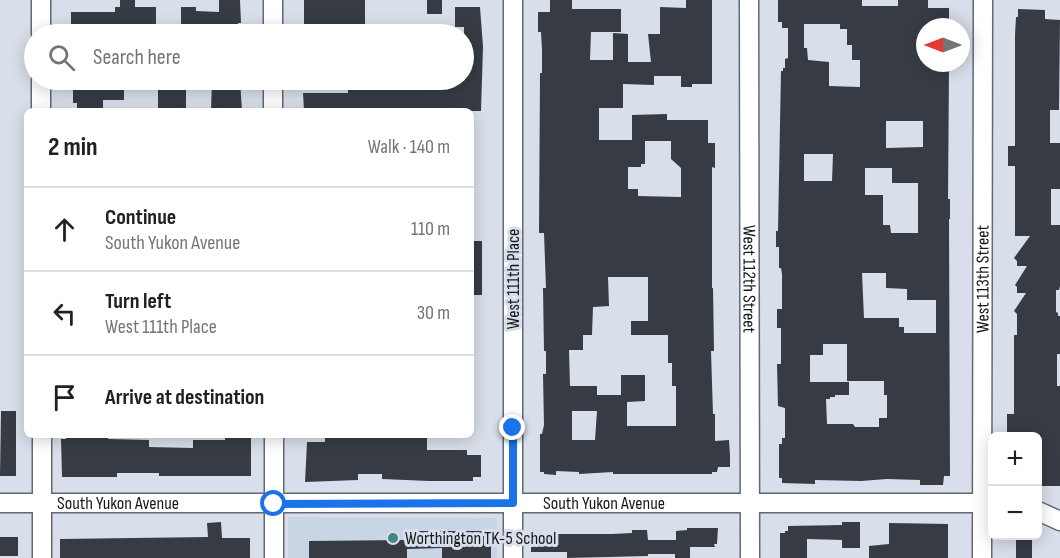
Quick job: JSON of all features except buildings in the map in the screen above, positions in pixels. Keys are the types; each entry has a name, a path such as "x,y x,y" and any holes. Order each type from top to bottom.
{"street":[{"path":"41,0 41,24"},
{"path":"273,0 273,24"},
{"name":"West 111th Place","path":"513,0 513,558"},
{"name":"West 112th Street","path":"749,0 750,558"},
{"name":"West 113th Street","path":"982,558 987,503 983,0"},
{"path":"41,90 41,108"},
{"path":"273,90 273,108"},
{"path":"42,438 42,558"},
{"path":"274,438 274,558"},
{"name":"South Yukon Avenue","path":"0,503 987,503"},
{"path":"1042,513 1060,521"}],"shaded area":[{"name":"Worthington TK-5 School","path":"288,517 497,518 497,558 288,558"}],"place":[{"name":"Worthington TK-5 School","path":"393,538"}],"route":[{"path":"274,504 513,503 513,428"}]}
